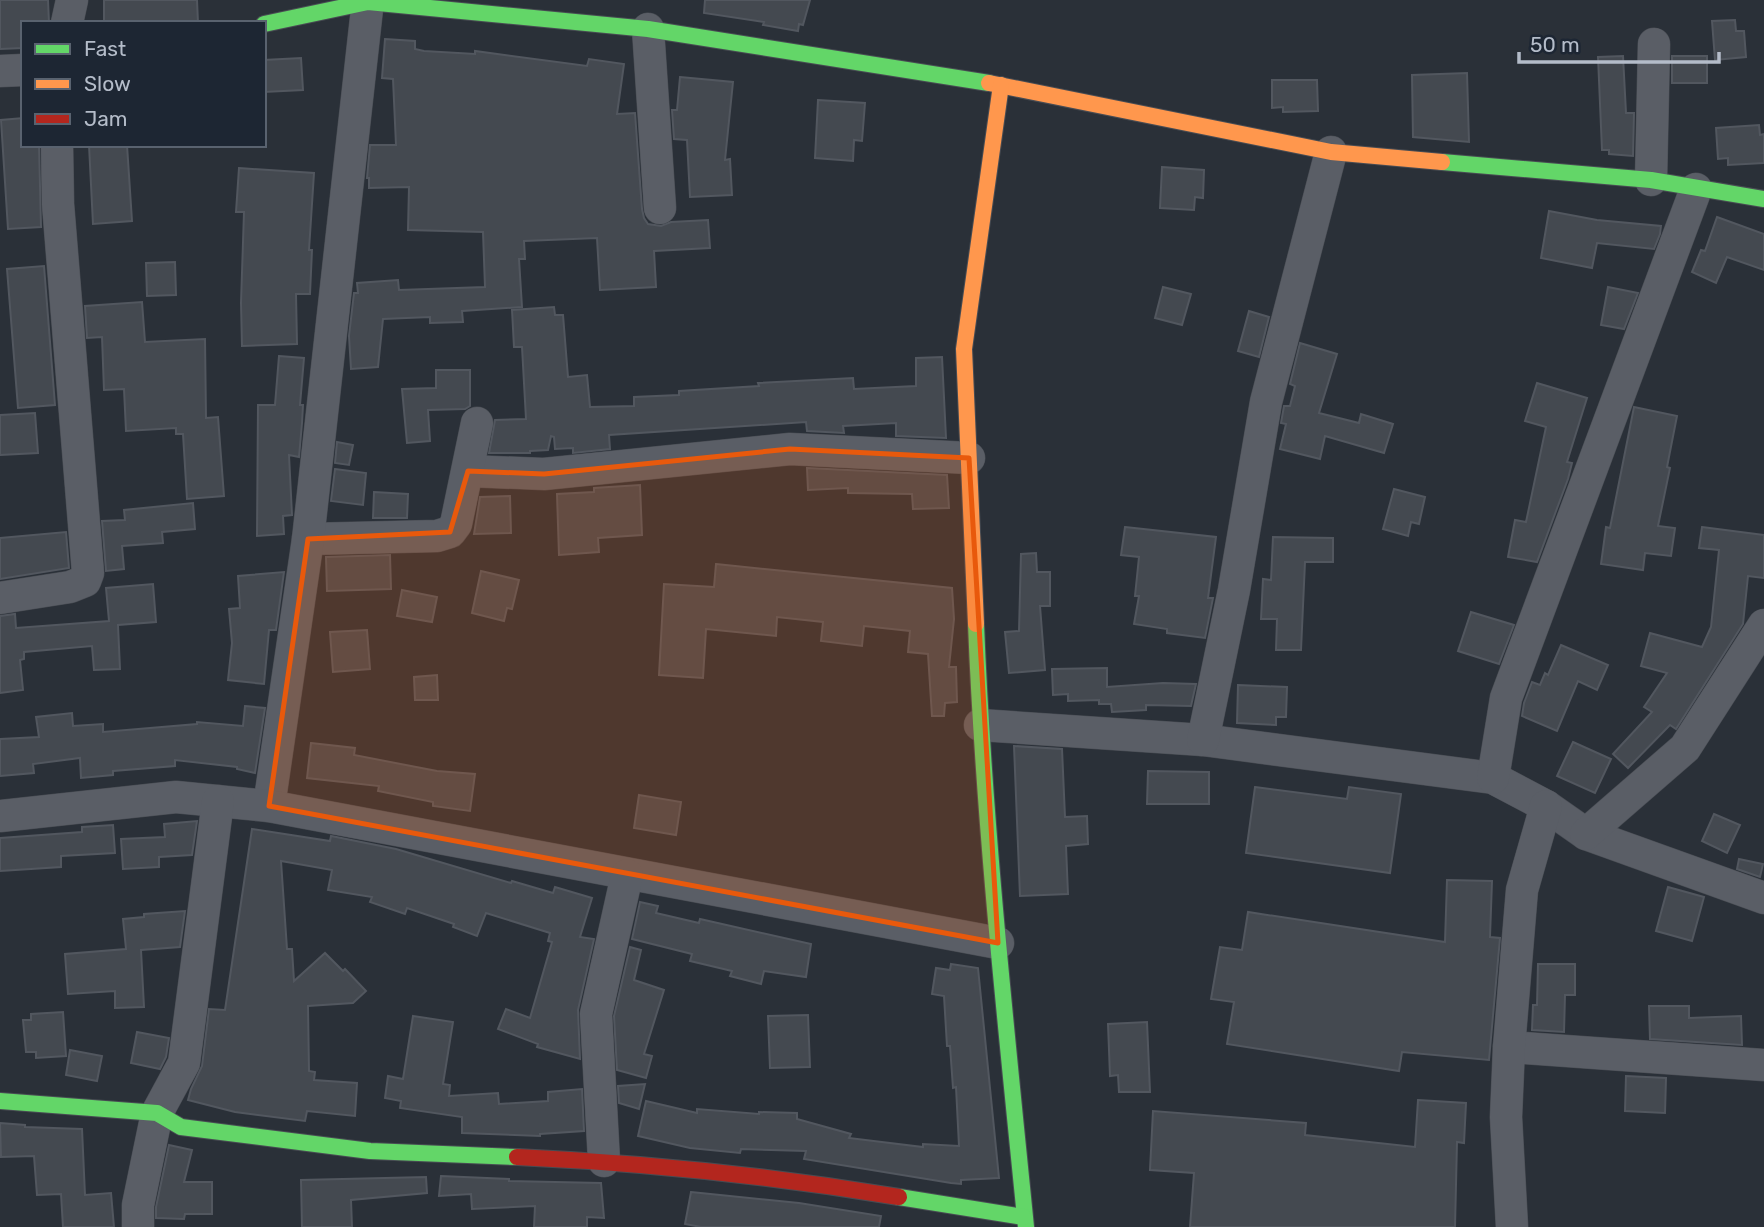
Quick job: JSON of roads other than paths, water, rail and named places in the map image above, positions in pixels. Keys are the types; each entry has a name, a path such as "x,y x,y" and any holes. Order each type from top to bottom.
{"street":[{"path":"67,21 72,0"},
{"path":"266,24 368,1 648,29 1001,85 1331,152 1651,180 1764,199"},
{"path":"269,806 308,539 368,1"},
{"path":"648,29 660,208"},
{"path":"1651,180 1654,44"},
{"path":"0,71 21,70"},
{"path":"0,1101 157,1112 181,1127 370,1151 604,1161 802,1181 1024,1222 980,725 964,349 1001,85"},
{"path":"0,598 70,587 85,580 88,573 58,204 57,147"},
{"path":"1203,740 1234,590 1266,402 1331,152"},
{"path":"1493,778 1506,698 1696,189"},
{"path":"308,539 438,536 450,532 456,524 477,424"},
{"path":"468,471 544,474 790,449 969,458"},
{"path":"1586,835 1685,748 1763,630"},
{"path":"980,725 1203,740 1493,778 1546,806 1586,835 1764,898"},
{"path":"0,816 176,797 269,806 998,943"},
{"path":"138,1227 138,1205 157,1112 184,1063 218,801"},
{"path":"1512,1227 1506,1117 1509,1047 1522,890 1546,806"},
{"path":"604,1161 596,1014 627,875"},
{"path":"1509,1047 1764,1065"}]}
